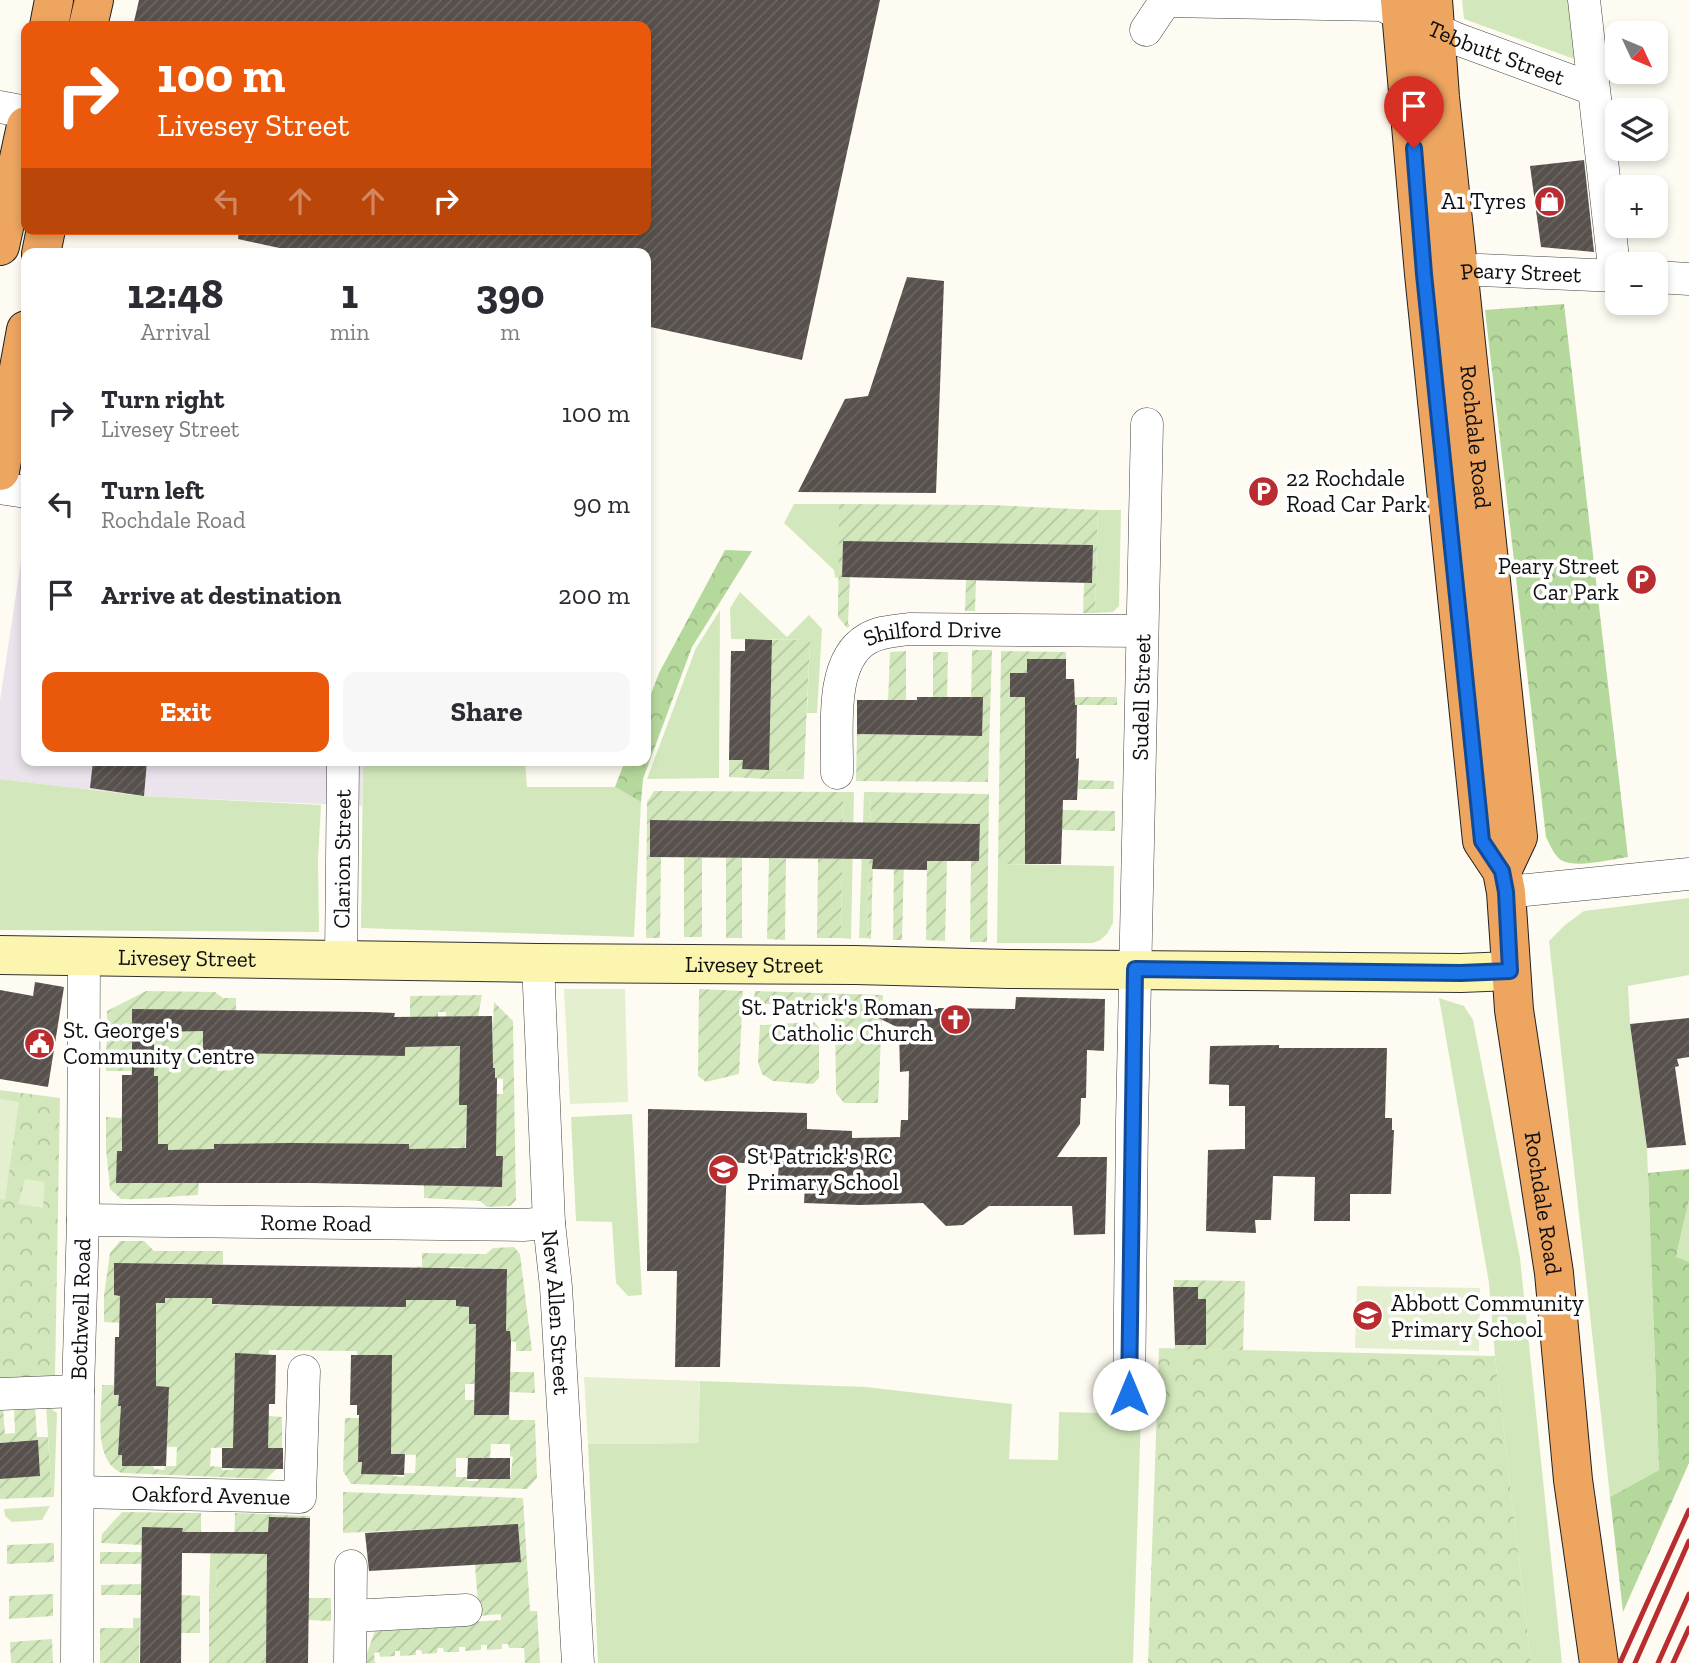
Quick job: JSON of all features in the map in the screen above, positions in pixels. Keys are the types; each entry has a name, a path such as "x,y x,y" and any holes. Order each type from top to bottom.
{"highway":[{"path":"50,21 54,0"},
{"path":"89,21 94,0"},
{"name":"Rochdale Road","path":"1418,10 1442,273 1482,841 1504,881 1510,971 1554,1273 1573,1480 1599,1662"},
{"path":"0,246 21,149"},
{"path":"0,471 21,357"}],"street":[{"path":"1584,0 1613,252"},
{"path":"1146,30 1166,1"},
{"name":"Tebbutt Street","path":"1166,1 1381,5 1418,10 1457,39 1593,89"},
{"path":"0,107 21,111"},
{"name":"Peary Street","path":"1442,273 1480,270 1605,276"},
{"path":"1668,278 1689,279"},
{"name":"Sudell Street","path":"1129,1402 1147,424"},
{"path":"0,488 21,491"},
{"name":"Shilford Drive","path":"837,773 842,672 849,656 867,639 883,632 909,629 1142,631"},
{"name":"Clarion Street","path":"341,959 343,766"},
{"path":"1504,881 1689,874"},
{"name":"Livesey Street","path":"0,955 538,964 1461,973 1510,971"},
{"name":"Bothwell Road","path":"77,1663 84,957"},
{"name":"New Allen Street","path":"538,964 549,1223 556,1287 578,1663"},
{"name":"Rome Road","path":"83,1220 523,1225 549,1223"},
{"name":"Oakford Avenue","path":"78,1492 300,1497 304,1371"},
{"path":"0,1394 78,1391"},
{"path":"350,1663 351,1566"},
{"path":"351,1616 466,1610"}],"shaded area":[{"path":"21,561 21,766 363,766 362,806 144,796 0,779 0,700"}],"green space":[{"path":"1462,0 1570,0 1576,52 1574,59 1464,19"},
{"path":"1564,304 1628,857 1584,864 1561,860 1546,837 1485,310"},
{"path":"794,504 839,504 839,577 835,578 834,570 784,523"},
{"path":"839,504 992,505 1098,510 1095,613 1083,613 1084,583 1092,583 1093,545 843,541 842,577 850,577 850,626 847,628 838,617"},
{"path":"1098,510 1121,510 1119,606 1113,612 1095,613"},
{"path":"725,550 752,551 692,647 651,757 651,694 659,673"},
{"path":"966,580 976,580 975,611 965,611"},
{"path":"740,592 787,637 809,615 822,629 817,713 807,713 810,640 731,639 730,608"},
{"path":"720,610 719,778 647,779 696,648"},
{"path":"772,640 810,640 804,771 770,770 769,779 729,777 729,760 743,760 743,769 769,769"},
{"path":"972,650 992,650 988,782 856,781 857,734 982,736 982,703 971,703"},
{"path":"906,651 906,700 888,701 890,652"},
{"path":"1001,651 1066,652 1066,659 1027,659 1027,673 1010,673 1011,697 1026,697 1025,864 998,864"},
{"path":"933,652 948,652 947,702 933,702"},
{"path":"1067,697 1117,697 1117,705 1067,705"},
{"path":"363,766 525,766 527,787 615,787 641,802 634,937 361,928"},
{"path":"623,766 648,766 643,779 641,802 615,787"},
{"path":"769,770 804,771 804,779 769,779"},
{"path":"0,779 144,796 321,805 318,859 319,932 0,930"},
{"path":"1078,780 1114,781 1114,789 1078,789"},
{"path":"654,791 843,792 841,938 817,938 818,859 840,859 840,822 651,820 650,857 661,857 660,938 646,938 647,802"},
{"path":"843,792 854,792 851,939 841,938"},
{"path":"864,792 871,792 867,938 859,938"},
{"path":"871,792 989,794 987,942 970,942 971,861 979,860 980,825 874,823 871,939 867,938"},
{"path":"1062,810 1115,811 1115,831 1062,830"},
{"path":"684,858 702,858 702,937 684,937"},
{"path":"726,858 742,858 742,938 726,938"},
{"path":"769,858 786,859 785,940 767,939"},
{"path":"894,860 904,860 902,940 893,940"},
{"path":"927,861 947,861 945,941 926,940"},
{"path":"998,864 1114,866 1113,923 1107,934 1093,943 997,943"},
{"path":"1689,898 1689,975 1628,986 1630,1024 1647,1148 1659,1470 1610,1497 1549,941 1584,911"},
{"path":"564,989 625,989 628,1102 570,1104"},
{"path":"699,989 743,991 739,1074 706,1082 698,1076"},
{"path":"146,991 215,992 223,998 236,998 236,1010 203,1050 217,1050 217,1071 234,1070 235,1053 404,1056 405,1020 410,1019 410,996 482,995 478,1017 446,1017 446,1012 438,1012 438,1017 416,1047 492,1046 494,1002 513,1021 516,1200 510,1206 487,1207 480,1201 424,1198 424,1185 419,1185 420,1149 409,1149 408,1144 214,1144 214,1149 201,1149 198,1195 121,1199 110,1189 106,1117 121,1118 122,1113 157,1113 158,1076 131,1075 131,1071 106,1071 107,1011","holes":["133,1009 155,1009 154,1044 133,1044","460,1068 494,1068 495,1078 503,1079 503,1094 495,1094","466,1127 496,1127 496,1156 503,1157 502,1187 444,1186 445,1157 451,1157 452,1147 462,1148 462,1156 465,1156","123,1151 175,1183 117,1183 117,1152"]},
{"path":"755,991 883,995 878,1103 844,1103 836,1093 835,1008 829,1004 758,1004 754,1000"},
{"path":"1439,998 1464,1006 1473,1020 1520,1258 1562,1663 1531,1663 1489,1283"},
{"path":"814,1022 819,1027 819,1078 813,1084 773,1081 762,1074 758,1062 760,1025"},
{"path":"0,1090 60,1098 55,1376 0,1378"},
{"path":"0,1099 19,1102 5,1200 0,1199"},
{"path":"632,1114 642,1295 628,1296 616,1283 612,1222 576,1221 571,1117"},
{"path":"1689,1169 1689,1200 1676,1257 1689,1262 1689,1463 1623,1612 1610,1497 1659,1470 1648,1173"},
{"path":"25,1179 45,1182 43,1208 18,1204"},
{"path":"1689,1200 1689,1262 1676,1258"},
{"path":"120,1241 144,1241 154,1251 223,1251 223,1264 202,1265 202,1298 212,1298 213,1305 234,1305 234,1298 406,1307 406,1300 416,1300 417,1266 422,1267 422,1253 486,1254 493,1248 514,1247 520,1254 532,1351 516,1351 516,1342 510,1341 475,1384 465,1384 465,1400 474,1400 474,1415 509,1415 510,1420 535,1420 537,1478 527,1489 351,1484 343,1471 345,1418 363,1418 357,1351 269,1350 269,1354 235,1354 234,1413 282,1417 282,1464 266,1479 122,1473 106,1458 102,1447 102,1385 114,1385 114,1394 119,1395 119,1406 168,1407 169,1387 154,1386 123,1323 104,1322 104,1295 110,1253","holes":["114,1263 150,1318 120,1296 114,1295","450,1267 507,1269 507,1299 456,1306 456,1297 449,1296","491,1444 510,1444 510,1456 513,1457 510,1479 478,1477 478,1481 467,1481 467,1477 456,1477 456,1458 490,1458","141,1446 177,1447 176,1466 165,1466 164,1470 154,1469 153,1466 122,1466 122,1455","268,1446 264,1468 233,1467 233,1470 210,1466 211,1448","381,1454 416,1455 415,1473 404,1473 404,1477 393,1476 393,1473 361,1473 362,1462 358,1462"]},
{"path":"1174,1280 1245,1281 1243,1350 1175,1349 1175,1345 1206,1345 1206,1300 1174,1287"},
{"path":"1357,1286 1480,1288 1479,1351 1355,1348"},
{"path":"1159,1348 1495,1356 1531,1663 1148,1663"},
{"path":"509,1372 534,1372 535,1393 509,1392"},
{"path":"584,1377 700,1381 698,1443 588,1444"},
{"path":"700,1381 866,1387 1012,1404 1009,1459 1058,1460 1059,1412 1141,1414 1133,1663 598,1663 588,1444 698,1443"},
{"path":"46,1405 57,1413 54,1497 52,1497"},
{"path":"35,1406 37,1437 48,1437 52,1497 0,1499 0,1479 40,1476 38,1440 0,1443 0,1408 3,1408 5,1434 15,1433 14,1407"},
{"path":"343,1492 523,1498 530,1611 537,1611 540,1663 525,1663 524,1648 509,1648 508,1644 502,1644 502,1649 487,1650 487,1645 481,1645 481,1650 465,1651 465,1647 459,1647 459,1652 444,1652 443,1648 438,1648 437,1653 422,1654 421,1650 416,1650 416,1655 400,1656 400,1651 395,1651 395,1656 380,1657 379,1652 374,1653 375,1663 367,1663 367,1653 376,1628 501,1620 501,1614 479,1616 475,1565 521,1561 518,1525 343,1533"},
{"path":"50,1506 42,1520 12,1522 5,1516 4,1509"},
{"path":"122,1512 201,1513 201,1553 182,1553 182,1528 143,1527 142,1545 101,1543 102,1534"},
{"path":"235,1513 310,1516 269,1518 266,1663 209,1663 209,1594 216,1595 217,1553 234,1553"},
{"path":"211,1532 218,1532 216,1595 209,1594"},
{"path":"54,1543 54,1562 7,1564 7,1545"},
{"path":"100,1552 142,1552 141,1564 100,1564"},
{"path":"141,1584 141,1595 101,1595 101,1585"},
{"path":"53,1594 53,1616 9,1619 9,1596"},
{"path":"181,1595 200,1596 200,1633 181,1633"},
{"path":"308,1598 331,1598 331,1621 308,1620"},
{"path":"133,1618 140,1618 139,1663 100,1663 100,1628 133,1628"},
{"path":"52,1639 53,1663 11,1663 10,1642"}],"building":[{"path":"139,0 880,0 802,360 651,327 651,248 279,248 238,239 238,235 651,235 651,21 134,21"},
{"path":"1584,160 1594,252 1541,247 1530,166"},
{"path":"907,277 944,281 936,493 798,492 845,399 868,396"},
{"path":"843,541 1093,545 1092,583 842,577"},
{"path":"745,639 772,640 769,770 742,769 743,760 729,760 731,651 745,651"},
{"path":"1027,659 1066,659 1066,679 1074,679 1077,705 1076,759 1079,758 1077,800 1063,800 1061,864 1025,864 1025,697 1010,697 1010,673 1027,673"},
{"path":"917,697 983,697 982,736 857,734 857,700 917,700"},
{"path":"92,766 147,766 144,796 90,788"},
{"path":"650,820 980,824 979,861 927,861 927,870 872,869 873,859 650,857"},
{"path":"35,982 64,987 48,1087 0,1079 0,990 33,996"},
{"path":"1016,997 1105,999 1104,1051 1087,1050 1086,1098 1081,1098 1080,1124 1057,1157 1107,1157 1105,1234 1074,1235 1072,1206 989,1206 963,1225 946,1226 923,1203 804,1203 805,1186 777,1185 779,1165 727,1162 720,1367 675,1367 677,1271 647,1271 648,1109 807,1113 807,1129 852,1131 852,1138 900,1137 901,1120 908,1120 909,1071 900,1072 899,1028 862,1010 1015,1009"},
{"path":"132,1009 369,1012 395,1013 394,1017 492,1016 493,1068 497,1078 496,1156 503,1156 502,1187 116,1183 117,1151 122,1151 122,1075 132,1075","holes":["203,1031 203,1050 217,1050 217,1053 405,1056 405,1047 460,1046 459,1105 467,1105 466,1148 409,1149 409,1144 291,1143 214,1144 214,1149 168,1150 168,1144 158,1144 158,1076 154,1076 154,1032"]},
{"path":"1689,1018 1689,1057 1677,1059 1679,1066 1675,1067 1686,1145 1647,1148 1630,1024"},
{"path":"1279,1045 1279,1048 1387,1048 1385,1118 1392,1118 1394,1130 1391,1194 1350,1194 1350,1221 1314,1221 1315,1177 1273,1176 1271,1220 1255,1220 1256,1233 1206,1231 1208,1150 1245,1149 1245,1106 1229,1106 1229,1085 1209,1084 1210,1046"},
{"path":"114,1263 507,1269 506,1331 510,1331 511,1341 509,1415 474,1415 476,1324 469,1324 469,1307 456,1306 456,1300 406,1300 406,1307 212,1304 212,1298 165,1298 165,1303 156,1303 156,1386 169,1387 166,1466 122,1466 122,1455 118,1455 121,1406 118,1406 119,1395 114,1395 115,1337 119,1337 120,1296 114,1295"},
{"path":"1173,1287 1198,1287 1198,1299 1206,1299 1206,1345 1175,1345"},
{"path":"235,1353 276,1355 275,1404 269,1404 268,1448 283,1448 283,1469 222,1468 222,1448 233,1448"},
{"path":"351,1355 392,1355 391,1454 405,1454 404,1475 361,1474 362,1462 358,1462 359,1415 357,1405 350,1405"},
{"path":"38,1440 40,1476 0,1479 0,1443"},
{"path":"468,1458 510,1458 510,1479 467,1479"},
{"path":"269,1517 310,1518 308,1663 266,1663 267,1554 182,1553 181,1663 140,1663 142,1527 183,1528 182,1532 268,1532"},
{"path":"518,1524 521,1562 369,1571 365,1533"}],"railway":[{"path":"1620,1663 1689,1510"},
{"path":"1635,1663 1689,1541"},
{"path":"1658,1663 1689,1594"},
{"path":"1673,1663 1689,1628"}],"place":[{"name":"A1 Tyres","path":"1549,201"},
{"name":"22 Rochdale Road Car Park","path":"1263,491"},
{"name":"Peary Street Car Park","path":"1642,579"},
{"name":"St. Patrick's Roman Catholic Church","path":"956,1020"},
{"name":"St. George's Community Centre","path":"40,1043"},
{"name":"St Patrick's RC Primary School","path":"724,1169"},
{"name":"Abbott Community Primary School","path":"1368,1316"}],"route":[{"path":"1129,1394 1135,969 1461,973 1510,971 1506,892 1502,871 1482,841 1424,274 1414,148"}]}
